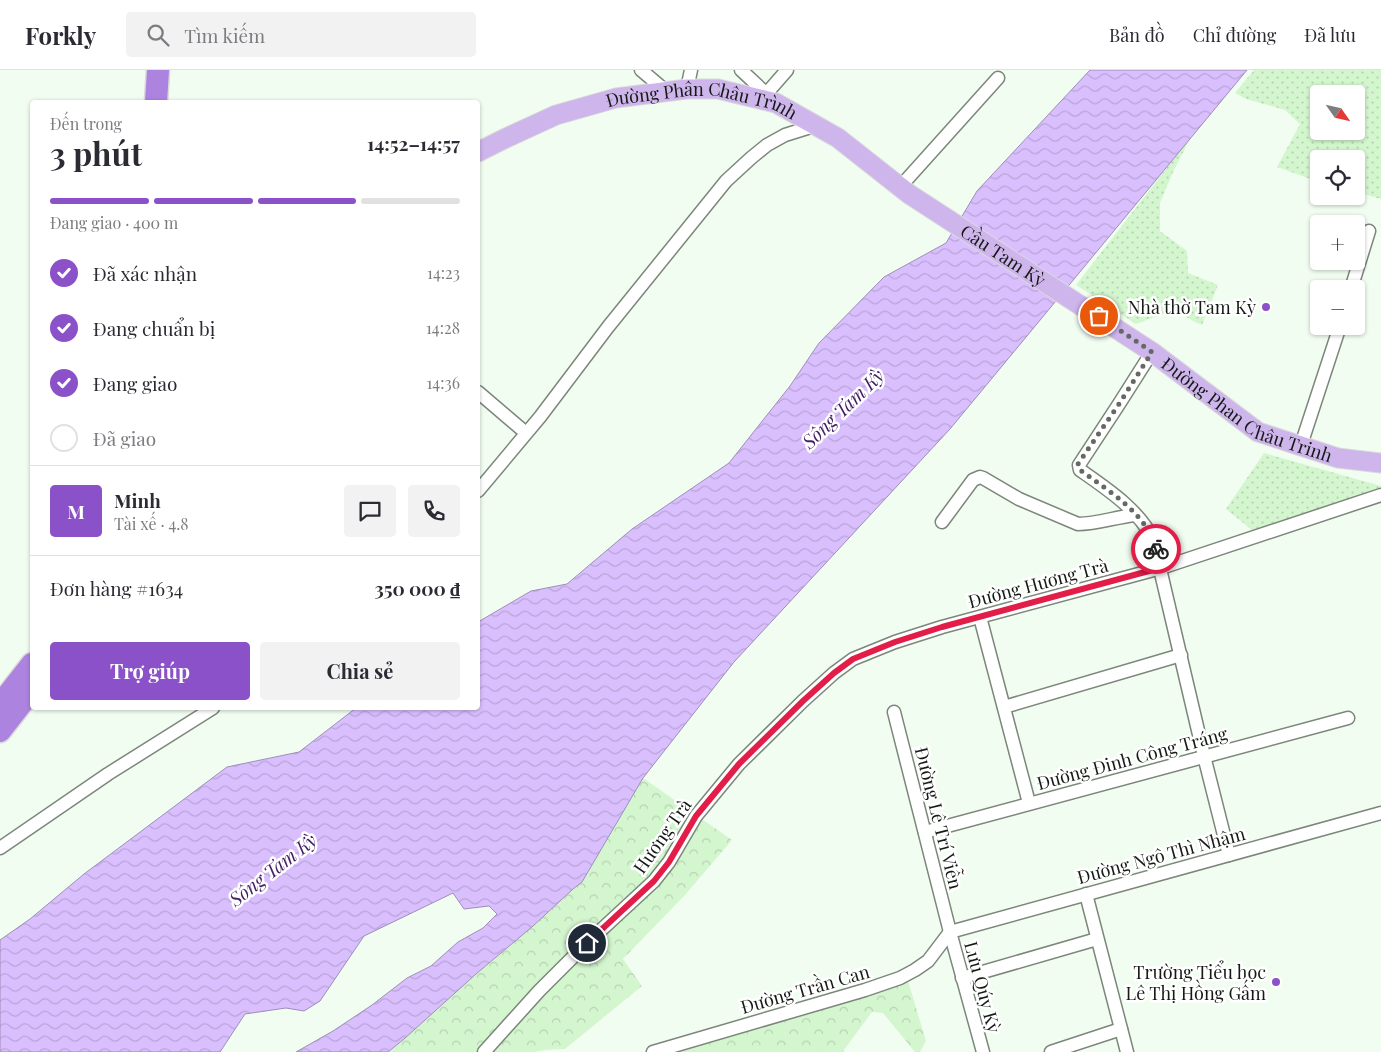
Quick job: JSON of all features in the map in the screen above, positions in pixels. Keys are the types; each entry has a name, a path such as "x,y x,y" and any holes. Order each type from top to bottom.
{"highway":[{"path":"156,100 158,70"},
{"path":"0,705 30,667"},
{"path":"0,731 30,693"}],"main road":[{"name":"Đường Phân Châu Trình","path":"480,151 556,115 616,98 686,89 718,89 771,98 838,138 905,191"},
{"name":"Cầu Tam Kỳ","path":"905,191 1099,316"},
{"name":"Đường Phan Châu Trinh","path":"1099,316 1152,352 1258,432 1338,458 1381,463"}],"street":[{"path":"641,70 667,92"},
{"path":"686,89 690,70"},
{"path":"741,70 771,98 787,70"},
{"path":"905,191 998,78"},
{"path":"480,490 540,417 608,327 726,181 767,145 785,135 817,125"},
{"path":"1354,280 1369,231"},
{"path":"1302,446 1337,335"},
{"path":"1152,352 1078,464 1080,470 1108,490 1135,515 1148,529 1154,539 1229,855"},
{"path":"480,394 526,433"},
{"path":"942,522 973,480 980,477 1019,499 1078,524 1135,515"},
{"name":"Đường Hương Trà","path":"739,764 803,701 834,673 853,659 895,642 1160,568 1381,496"},
{"path":"980,617 1030,803"},
{"path":"1004,707 1180,654"},
{"path":"0,848 108,774 210,710"},
{"name":"Đường Lê Trí Viễn","path":"894,712 950,932"},
{"name":"Đường Đinh Công Tráng","path":"924,832 1348,718"},
{"name":"Hương Trà","path":"484,1052 539,991 587,943 654,881 669,862 696,816 739,764"},
{"name":"Đường Ngô Thì Nhậm","path":"950,932 1381,813"},
{"path":"1086,894 1127,1052"},
{"name":"Lưu Qúy Kỳ","path":"950,932 983,1052"},
{"name":"Đường Trần Can","path":"653,1052 900,978 928,961 950,932"},
{"path":"962,978 1097,939"},
{"path":"1051,1052 1121,1029"}],"green space":[{"path":"1254,70 1381,70 1381,199 1365,195 1365,150 1310,150 1310,179 1277,167 1300,124 1285,110 1246,99 1235,93"},
{"path":"1192,135 1160,203 1160,231 1187,251 1188,273 1218,285 1202,325 1174,310 1136,324 1076,285"},
{"path":"1264,453 1381,486 1381,488 1258,535 1226,509"},
{"path":"643,778 732,840 685,895 623,959 642,986 565,1049 535,1052 388,1052 582,882"},
{"path":"901,981 908,981 926,1041 920,1052 915,1052 883,1013 872,1012 844,1052 674,1052"}],"water":[{"name":"Sông Tam Kỳ","path":"1090,70 1247,70 950,429 734,662 643,778 582,882 388,1052 296,1052 333,1031 372,1005 407,978 431,966 458,942 483,928 497,914 489,906 464,909 453,893 364,936 320,1001 304,1011 286,1008 245,1014 220,1052 0,1052 0,940 30,919 84,874 227,767 299,752 353,710 480,710 480,621 531,591 567,584 632,529 729,463 790,386 819,343 884,277 946,243 977,191"}],"way so far":[{"path":"1099,316 1152,352 1078,464 1078,468 1129,508 1148,529 1154,539 1156,549"}],"place":[{"name":"Nhà thờ Tam Kỳ","path":"1266,307"},
{"name":"Trường Tiểu học Lê Thị Hồng Gấm","path":"1276,982"}],"route":[{"path":"587,943 662,872 696,816 739,764 803,701 834,673 853,659 895,642 942,627 1160,568 1156,549"}]}
